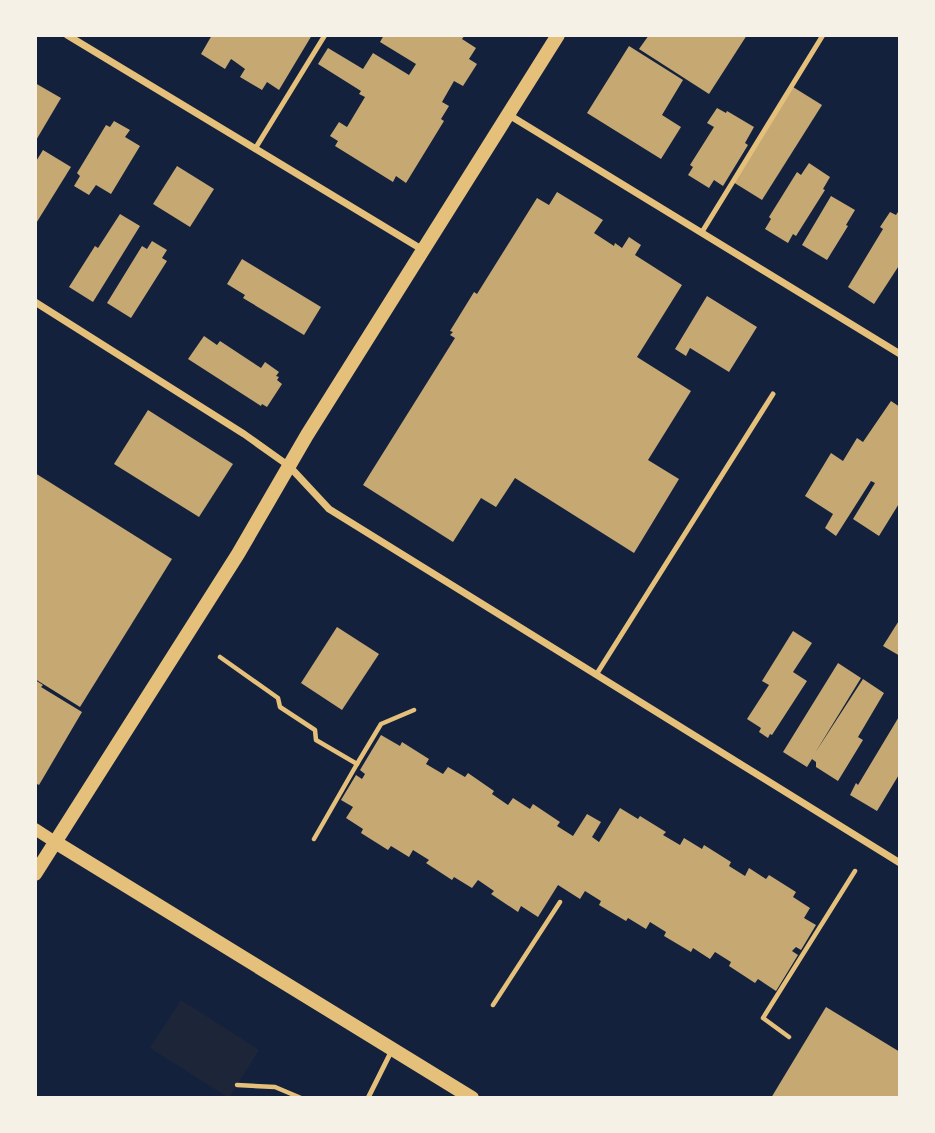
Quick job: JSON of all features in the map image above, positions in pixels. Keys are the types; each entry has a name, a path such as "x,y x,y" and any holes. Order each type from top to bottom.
{"main road":[{"path":"35,874 238,554 289,466 558,35"},
{"path":"55,842 472,1098"}],"street":[{"path":"66,35 424,250"},
{"path":"509,115 900,354"},
{"path":"35,302 289,466 329,509 900,863"},
{"path":"35,829 55,842"}],"lane":[{"path":"255,149 325,35"},
{"path":"702,232 823,35"},
{"path":"596,675 774,394"},
{"path":"368,1098 393,1051"}],"path":[{"path":"220,657 278,698 280,707 314,730 316,740 358,764"},
{"path":"314,839 381,724 414,710"},
{"path":"789,1037 763,1018 855,871"},
{"path":"493,1005 560,902"},
{"path":"237,1085 275,1087 301,1098"}],"shaded area":[{"path":"181,1000 259,1050 229,1098 150,1048"}],"building":[{"path":"212,35 312,35 279,90 267,82 262,90 240,77 245,69 231,59 225,69 201,54"},
{"path":"384,35 465,35 462,39 476,48 469,59 477,64 463,86 454,81 442,102 449,106 441,119 444,121 406,183 396,176 393,182 335,146 338,141 330,136 339,122 347,127 365,97 359,94 361,91 318,64 328,48 363,69 373,53 409,75 416,64 380,42"},
{"path":"649,35 747,35 709,94 639,49"},
{"path":"629,46 683,80 662,115 681,127 661,159 587,113"},
{"path":"35,83 61,98 35,142"},
{"path":"793,87 822,105 762,200 733,182"},
{"path":"717,108 754,127 745,143 748,145 723,186 714,180 709,188 688,175 693,167 690,165 714,127 707,123"},
{"path":"114,121 130,130 125,137 140,146 111,194 96,185 89,195 74,186 80,176 77,173 106,125 110,127"},
{"path":"43,150 71,167 35,225 35,163"},
{"path":"809,163 830,177 823,189 825,190 796,236 793,234 788,243 765,229 771,219 769,217 797,172 801,175"},
{"path":"177,166 214,189 190,227 153,204"},
{"path":"557,192 603,220 594,233 622,248 629,237 641,245 635,255 682,285 637,357 691,391 648,460 679,479 634,553 515,478 496,507 481,498 453,542 363,485 455,338 450,335 453,332 450,331 474,292 477,294 537,198 549,205"},
{"path":"831,196 855,210 827,260 802,245"},
{"path":"900,209 900,264 874,304 848,287 883,229 880,227 890,212 896,215"},
{"path":"120,214 140,226 93,302 69,287 95,246 98,248"},
{"path":"152,241 167,250 162,258 167,261 131,318 107,303 142,246 147,249"},
{"path":"242,259 321,307 304,335 243,298 245,295 227,284"},
{"path":"707,296 757,327 729,372 690,348 686,356 675,349"},
{"path":"204,336 217,345 220,341 261,368 265,362 279,372 277,380 282,384 267,407 262,404 261,406 188,359"},
{"path":"891,401 900,407 900,502 879,536 853,519 875,483 871,481 836,536 825,528 833,514 805,496 831,453 843,461 857,438 863,442"},
{"path":"148,410 233,464 199,517 114,464"},
{"path":"35,473 172,559 80,707 35,679"},
{"path":"900,619 900,656 883,646"},
{"path":"337,627 379,654 342,710 301,683"},
{"path":"793,631 812,643 793,672 807,681 768,738 759,732 761,728 747,719 769,685 762,681"},
{"path":"838,663 861,678 815,753 863,679 884,693 858,737 863,740 838,781 816,767 816,762 812,759 807,767 783,752"},
{"path":"35,680 43,685 41,687 82,712 39,785 35,783"},
{"path":"900,715 900,773 877,811 850,795"},
{"path":"381,735 400,746 402,742 429,759 426,764 443,774 448,767 465,777 468,773 494,791 492,794 508,805 513,798 530,809 533,804 560,822 557,826 573,836 587,814 601,822 592,837 599,842 620,808 638,819 640,816 666,832 663,835 680,845 684,838 702,849 704,845 731,862 729,866 745,876 749,868 766,879 769,875 796,892 793,897 810,908 804,918 816,925 801,950 796,947 792,951 798,955 776,991 758,979 755,983 729,966 731,962 715,952 710,959 693,948 691,952 664,936 666,932 650,922 646,929 628,918 626,921 599,905 601,901 585,891 580,899 558,885 538,917 521,906 518,912 491,894 494,891 478,880 472,888 454,877 452,880 426,863 429,860 413,850 409,857 391,846 388,850 361,833 363,829 346,818 353,807 341,800 356,775 362,779 365,774 360,770"},
{"path":"826,1007 900,1052 900,1098 771,1098"}]}
